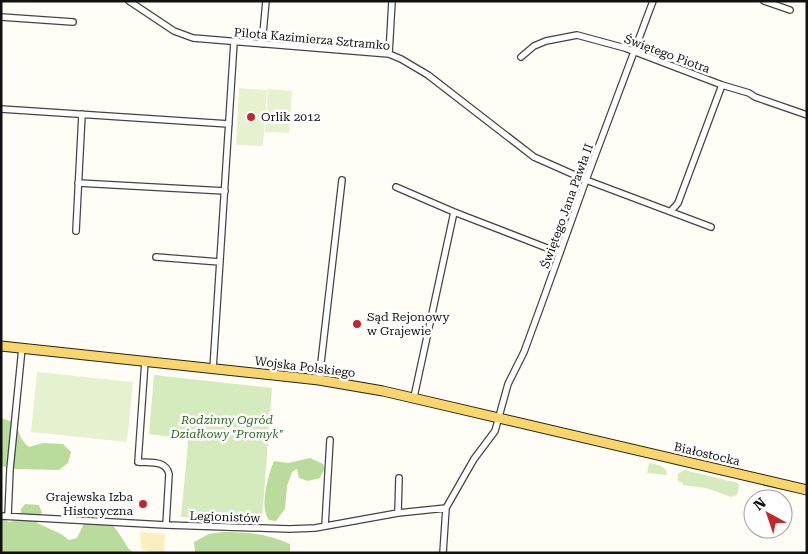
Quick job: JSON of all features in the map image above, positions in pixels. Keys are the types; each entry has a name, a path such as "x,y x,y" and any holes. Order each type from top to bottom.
{"main road":[{"name":"Wojska Polskiego","path":"1,346 320,380 414,397 602,442"},
{"name":"Białostocka","path":"602,442 807,490"}],"street":[{"name":"Pilota Kazimierza Sztramko","path":"129,1 180,34 201,39 389,54 401,59 428,76 534,157 586,180 710,227"},
{"path":"262,44 266,1"},
{"path":"389,54 392,1"},
{"name":"Świętego Jana Pawła II","path":"446,508 474,458 492,438 500,417 508,384 524,352 653,1"},
{"path":"764,1 790,10"},
{"path":"1,17 73,22"},
{"name":"Świętego Piotra","path":"521,57 541,43 553,38 573,35 597,40 807,115"},
{"path":"213,369 234,42"},
{"path":"671,211 678,202 722,86"},
{"path":"1,109 229,124"},
{"path":"76,231 82,114"},
{"path":"320,380 342,180"},
{"path":"78,183 225,191"},
{"path":"396,186 454,212 560,253"},
{"path":"414,397 454,212"},
{"path":"156,258 220,262"},
{"path":"5,516 22,348"},
{"path":"145,361 138,462 159,463 168,470 166,525"},
{"path":"326,526 330,440"},
{"path":"398,513 400,478"},
{"path":"443,553 446,508"},
{"name":"Legionistów","path":"5,516 166,525 289,529 315,528 398,513 446,508"}],"green space":[{"name":"Orlik 2012","path":"239,88 267,90 263,146 236,145"},
{"path":"268,89 292,91 289,133 265,132"},
{"path":"37,372 133,382 127,442 31,432"},
{"name":"Rodzinny Ogród Działkowy \"Promyk\"","path":"154,375 272,388 262,521 181,517 188,443 186,439 149,434"},
{"path":"1,418 13,423 29,447 43,443 63,444 71,452 68,463 59,470 15,469 1,466"},
{"path":"310,458 323,464 325,468 320,478 308,481 299,478 297,469 292,472 287,486 285,509 276,521 269,520 266,515 265,500 269,474 274,461 288,463"},
{"path":"649,463 663,467 667,475 647,473"},
{"path":"684,470 738,483 737,495 731,497 706,488 683,485 683,483 678,481 678,474"},
{"path":"25,504 39,505 42,513 37,523 61,534 69,540 77,538 89,513 103,517 113,526 134,553 1,553 1,518 9,522 21,519 21,509"},
{"path":"223,532 249,533 273,538 290,544 290,553 195,553 194,542 209,534"}],"sand":[{"path":"140,532 165,534 164,550 167,553 148,553 148,550 141,549"}],"place":[{"name":"Orlik 2012","path":"251,117"},
{"name":"Sąd Rejonowy w Grajewie","path":"357,324"},
{"name":"Grajewska Izba Historyczna","path":"143,504"}]}
